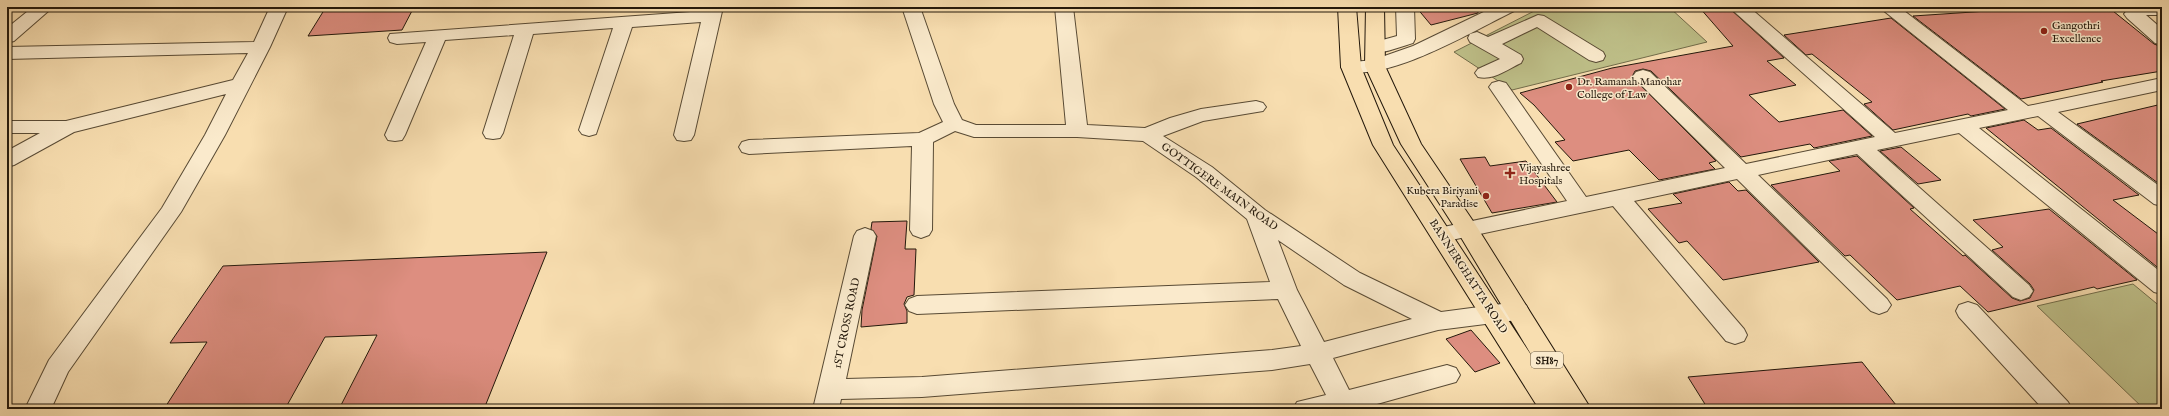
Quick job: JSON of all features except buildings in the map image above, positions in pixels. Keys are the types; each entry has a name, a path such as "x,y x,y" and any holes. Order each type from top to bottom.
{"main road":[{"name":"BANNERGHATTA ROAD","path":"1348,7 1351,67 1383,145 1442,234 1505,313 1578,409"},
{"path":"1375,7 1375,57"},
{"name":"BANNERGHATTA ROAD","path":"1375,57 1411,144 1467,229 1505,313 1553,409"}],"street":[{"path":"7,37 44,7"},
{"path":"38,409 58,367 170,212 215,135 261,47 279,7"},
{"path":"911,7 944,104 954,124"},
{"path":"1064,7 1077,131"},
{"path":"1351,67 1375,57 1406,38 1405,7"},
{"path":"1375,57 1420,50 1508,7"},
{"path":"1738,7 1891,140"},
{"path":"1888,7 2033,111 2161,198"},
{"path":"2162,10 2137,10 2133,14 2134,18 2162,39"},
{"path":"397,38 624,23 713,11 684,135"},
{"path":"1487,44 1538,20 1596,56"},
{"path":"589,130 624,23"},
{"path":"493,133 524,30"},
{"path":"1462,30 1514,59 1492,80 1581,205"},
{"path":"395,136 438,36"},
{"path":"7,52 261,47"},
{"path":"1643,76 1740,172 1879,305"},
{"path":"7,127 67,126 241,84"},
{"path":"1442,234 2162,84"},
{"path":"750,147 923,138 954,124 974,131 1077,131 1148,135 1177,122 1201,115 1256,107"},
{"path":"1962,125 2162,286"},
{"path":"7,160 67,126"},
{"name":"GOTTIGERE MAIN ROAD","path":"1148,135 1204,172 1257,215 1352,280 1438,321 1465,320 1505,313"},
{"path":"921,230 923,138"},
{"path":"1861,147 2022,291"},
{"path":"1618,197 1735,335"},
{"path":"1257,215 1285,290 1344,406"},
{"name":"1ST CROSS ROAD","path":"829,399 865,236"},
{"path":"917,305 1285,290"},
{"path":"1968,312 2059,409"},
{"path":"829,399 922,388 1272,360 1318,353 1438,321"},
{"path":"1306,409 1344,406 1447,375"}],"green space":[{"path":"1542,7 1669,7 1707,42 1512,90 1454,52"},
{"path":"2133,284 2162,308 2162,409 2144,409 2037,306"}],"place":[{"name":"Gangothri Excellence","path":"2044,31"},
{"name":"Dr. Ramanah Manohar College of Law","path":"1569,87"},
{"name":"Vijayashree Hospitals","path":"1510,173"},
{"name":"Kubera Biriyani Paradise","path":"1486,196"}]}
